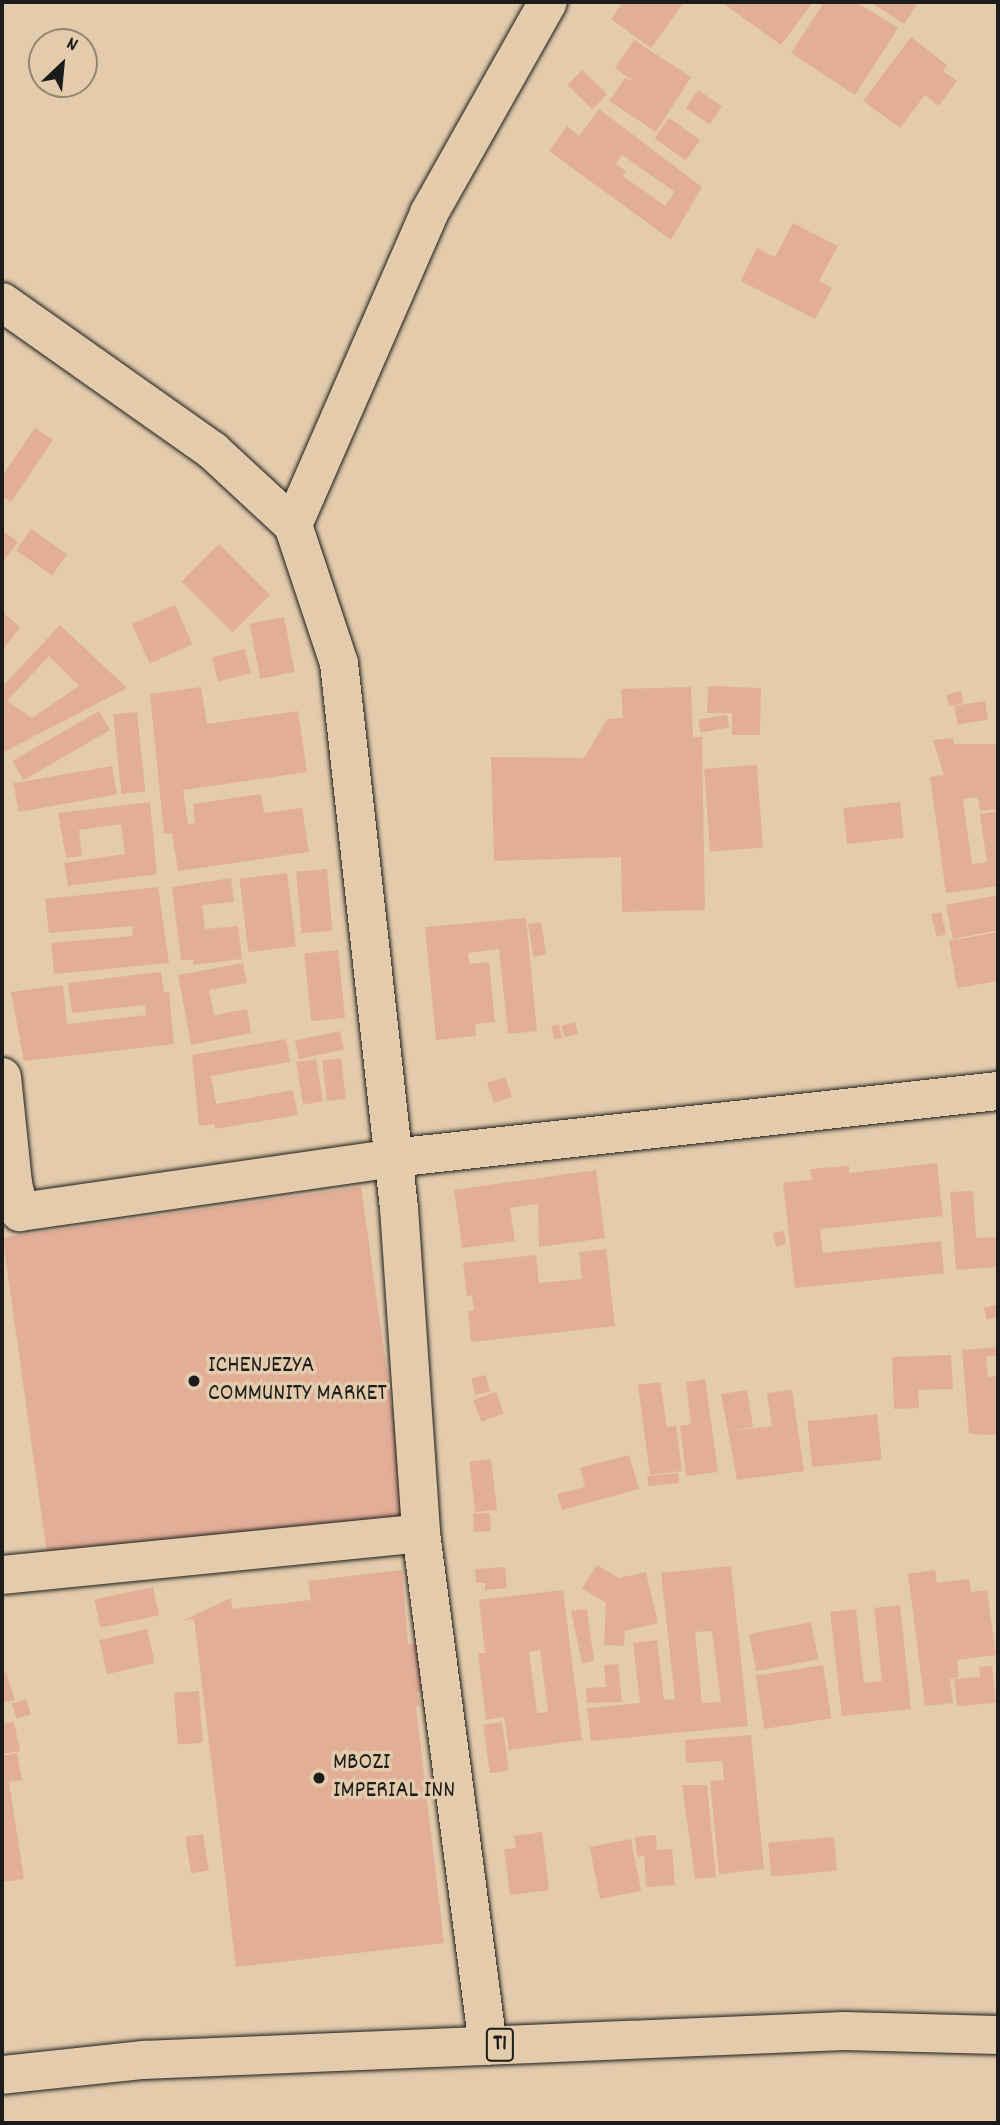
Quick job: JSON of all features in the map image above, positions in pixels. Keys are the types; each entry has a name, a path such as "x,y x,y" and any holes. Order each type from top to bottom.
{"main road":[{"path":"293,525 429,213 548,2"},
{"path":"2,302 213,451 293,525 338,663 393,1158 421,1533 488,2046"},
{"path":"2,1077 8,1186 20,1212 393,1158 998,1091"},
{"path":"2,1575 421,1533"},
{"name":"T1","path":"2,2075 143,2060 844,2031 998,2035"}],"building":[{"path":"623,2 684,2 651,48 611,19"},
{"path":"721,2 813,2 781,45"},
{"path":"824,2 856,2 898,28 855,95 791,53"},
{"path":"870,2 918,2 904,24"},
{"path":"911,37 947,65 943,71 957,81 939,106 925,95 900,128 863,101"},
{"path":"634,40 691,77 656,132 609,101 625,78 635,82 615,68"},
{"path":"582,70 607,94 593,109 567,85"},
{"path":"698,90 722,106 710,124 686,108"},
{"path":"599,109 702,187 671,240 549,151 567,126 579,136","holes":["622,155 675,192 665,206 623,176 626,171 616,164"]},
{"path":"669,118 700,140 686,160 655,138"},
{"path":"793,223 838,246 819,281 832,288 815,319 741,281 757,248 775,257"},
{"path":"35,428 53,440 11,502 2,496 2,476"},
{"path":"31,529 67,554 52,576 16,550"},
{"path":"2,530 18,542 2,563"},
{"path":"219,544 270,595 232,632 182,581"},
{"path":"175,605 192,644 150,663 132,624"},
{"path":"2,612 20,627 2,651"},
{"path":"284,617 295,672 260,679 250,624"},
{"path":"60,625 127,688 2,753 2,687","holes":["49,656 79,686 32,718 7,701"]},
{"path":"245,649 251,673 218,681 212,657"},
{"path":"708,686 761,688 760,735 732,735 732,713 707,713"},
{"path":"201,687 207,724 298,711 307,772 183,790 188,824 195,823 193,804 261,794 264,813 302,808 309,852 178,871 172,833 164,834 150,694"},
{"path":"691,687 693,737 702,737 705,910 622,912 621,857 494,861 491,757 584,758 607,719 623,718 621,689"},
{"path":"961,691 964,703 949,706 946,695"},
{"path":"985,701 988,720 957,725 954,706"},
{"path":"99,711 110,730 23,780 12,761"},
{"path":"137,712 145,792 121,794 113,715"},
{"path":"727,715 729,728 700,732 698,720"},
{"path":"953,738 954,744 998,744 998,809 980,811 978,797 963,799 972,864 987,862 980,814 998,811 998,886 946,893 930,777 944,775 933,740"},
{"path":"757,765 763,848 710,851 704,769"},
{"path":"112,766 117,795 19,812 14,783"},
{"path":"150,802 157,874 68,886 64,863 125,854 121,824 79,830 82,856 66,858 58,813"},
{"path":"900,802 904,838 847,844 843,808"},
{"path":"327,869 332,931 302,933 296,872"},
{"path":"287,873 296,946 248,952 239,879"},
{"path":"231,878 234,902 202,905 205,929 238,926 242,959 193,965 193,960 181,960 172,887"},
{"path":"158,887 169,963 54,974 51,943 133,936 132,926 49,933 45,899"},
{"path":"998,895 998,930 953,939 946,905"},
{"path":"941,912 946,934 936,937 931,914"},
{"path":"526,918 537,1031 508,1034 499,949 468,953 469,964 489,962 495,1022 475,1024 476,1036 436,1040 425,927"},
{"path":"541,922 546,955 533,957 528,924"},
{"path":"998,932 998,981 957,988 949,941"},
{"path":"338,950 345,1018 311,1021 304,954"},
{"path":"243,963 247,983 209,990 214,1015 247,1009 251,1033 191,1045 178,975"},
{"path":"161,972 164,992 169,992 174,1044 24,1061 11,992 63,985 67,1024 146,1015 145,1005 72,1013 68,983"},
{"path":"575,1022 578,1034 564,1037 561,1025"},
{"path":"559,1024 562,1038 554,1039 551,1026"},
{"path":"340,1031 344,1050 299,1059 295,1041"},
{"path":"286,1039 290,1062 211,1076 216,1104 293,1090 298,1115 215,1129 214,1124 199,1126 192,1055"},
{"path":"341,1058 346,1099 327,1101 322,1060"},
{"path":"316,1059 323,1101 303,1105 296,1062"},
{"path":"505,1077 512,1097 494,1103 487,1083"},
{"path":"937,1163 943,1216 820,1229 823,1253 941,1241 944,1273 795,1288 783,1183 812,1180 810,1169 849,1166 849,1173"},
{"path":"596,1170 605,1238 539,1247 538,1204 510,1208 515,1241 462,1248 454,1190"},
{"name":"ICHENJEZYA COMMUNITY MARKET","path":"361,1187 409,1531 51,1581 3,1237"},
{"path":"973,1191 976,1238 998,1237 998,1267 956,1270 950,1192"},
{"path":"784,1231 786,1244 776,1247 773,1233"},
{"path":"606,1249 615,1326 471,1342 468,1311 474,1310 472,1295 467,1296 463,1263 536,1255 539,1283 582,1279 579,1252"},
{"path":"997,1304 998,1317 987,1320 984,1308"},
{"path":"998,1347 998,1355 986,1357 988,1377 998,1376 998,1435 969,1434 962,1350"},
{"path":"951,1355 953,1389 918,1390 919,1408 894,1409 892,1357"},
{"path":"486,1375 490,1392 475,1395 471,1378"},
{"path":"705,1379 718,1472 686,1476 680,1426 691,1424 686,1382"},
{"path":"660,1382 667,1427 676,1426 682,1471 650,1475 638,1385"},
{"path":"747,1390 753,1427 733,1431 772,1426 767,1393 792,1390 804,1471 737,1480 721,1394"},
{"path":"496,1392 504,1414 481,1422 473,1400"},
{"path":"877,1414 882,1460 812,1467 807,1421"},
{"path":"629,1455 639,1489 562,1510 557,1494 585,1487 580,1468"},
{"path":"491,1459 497,1510 475,1512 469,1462"},
{"path":"678,1473 679,1483 648,1486 647,1476"},
{"path":"490,1513 491,1531 474,1532 473,1514"},
{"path":"597,1565 619,1578 646,1572 658,1623 625,1631 624,1646 604,1645 606,1603 582,1588"},
{"path":"731,1566 748,1726 591,1741 587,1708 640,1703 633,1643 657,1640 664,1700 675,1699 661,1573","holes":["712,1631 721,1702 702,1703 695,1632"]},
{"path":"505,1567 507,1588 485,1590 485,1583 476,1583 475,1569"},
{"name":"MBOZI IMPERIAL INN","path":"402,1570 408,1644 416,1643 424,1691 417,1692 420,1706 416,1707 444,1943 236,1967 194,1619 184,1620 231,1598 232,1609 311,1600 308,1581"},
{"path":"935,1570 937,1583 969,1579 971,1592 987,1590 996,1655 957,1660 959,1677 950,1679 953,1703 925,1706 908,1574"},
{"path":"153,1587 159,1615 100,1628 94,1599"},
{"path":"563,1590 582,1740 509,1750 504,1717 486,1720 478,1653 485,1653 479,1600","holes":["540,1650 548,1712 537,1713 529,1652"]},
{"path":"900,1605 911,1709 842,1716 830,1612 856,1609 864,1683 882,1681 874,1608"},
{"path":"587,1609 594,1661 582,1663 571,1611"},
{"path":"811,1622 818,1659 756,1671 749,1634"},
{"path":"147,1629 155,1663 107,1674 99,1640"},
{"path":"618,1664 622,1702 587,1703 586,1688 606,1687 604,1665"},
{"path":"823,1665 831,1718 764,1729 756,1676"},
{"path":"992,1666 996,1703 957,1706 954,1679 980,1677 979,1667"},
{"path":"6,1673 15,1700 2,1703 2,1674"},
{"path":"199,1691 203,1743 178,1745 174,1693"},
{"path":"26,1699 31,1714 17,1719 12,1704"},
{"path":"14,1722 20,1751 2,1754 2,1724"},
{"path":"502,1722 509,1771 490,1773 483,1725"},
{"path":"751,1735 764,1869 719,1874 710,1781 724,1780 722,1761 686,1763 685,1740"},
{"path":"17,1753 22,1780 9,1782 24,1879 2,1882 2,1756"},
{"path":"682,1785 707,1785 716,1877 695,1879"},
{"path":"542,1832 549,1890 510,1895 504,1849 516,1848 514,1836"},
{"path":"203,1834 209,1871 191,1873 185,1837"},
{"path":"656,1835 657,1850 672,1849 675,1885 646,1887 644,1856 637,1857 635,1837"},
{"path":"834,1837 837,1871 771,1877 768,1843"},
{"path":"631,1839 641,1891 600,1899 590,1847"}],"place":[{"name":"ICHENJEZYA COMMUNITY MARKET","path":"194,1381"},
{"name":"MBOZI IMPERIAL INN","path":"319,1778"}]}
